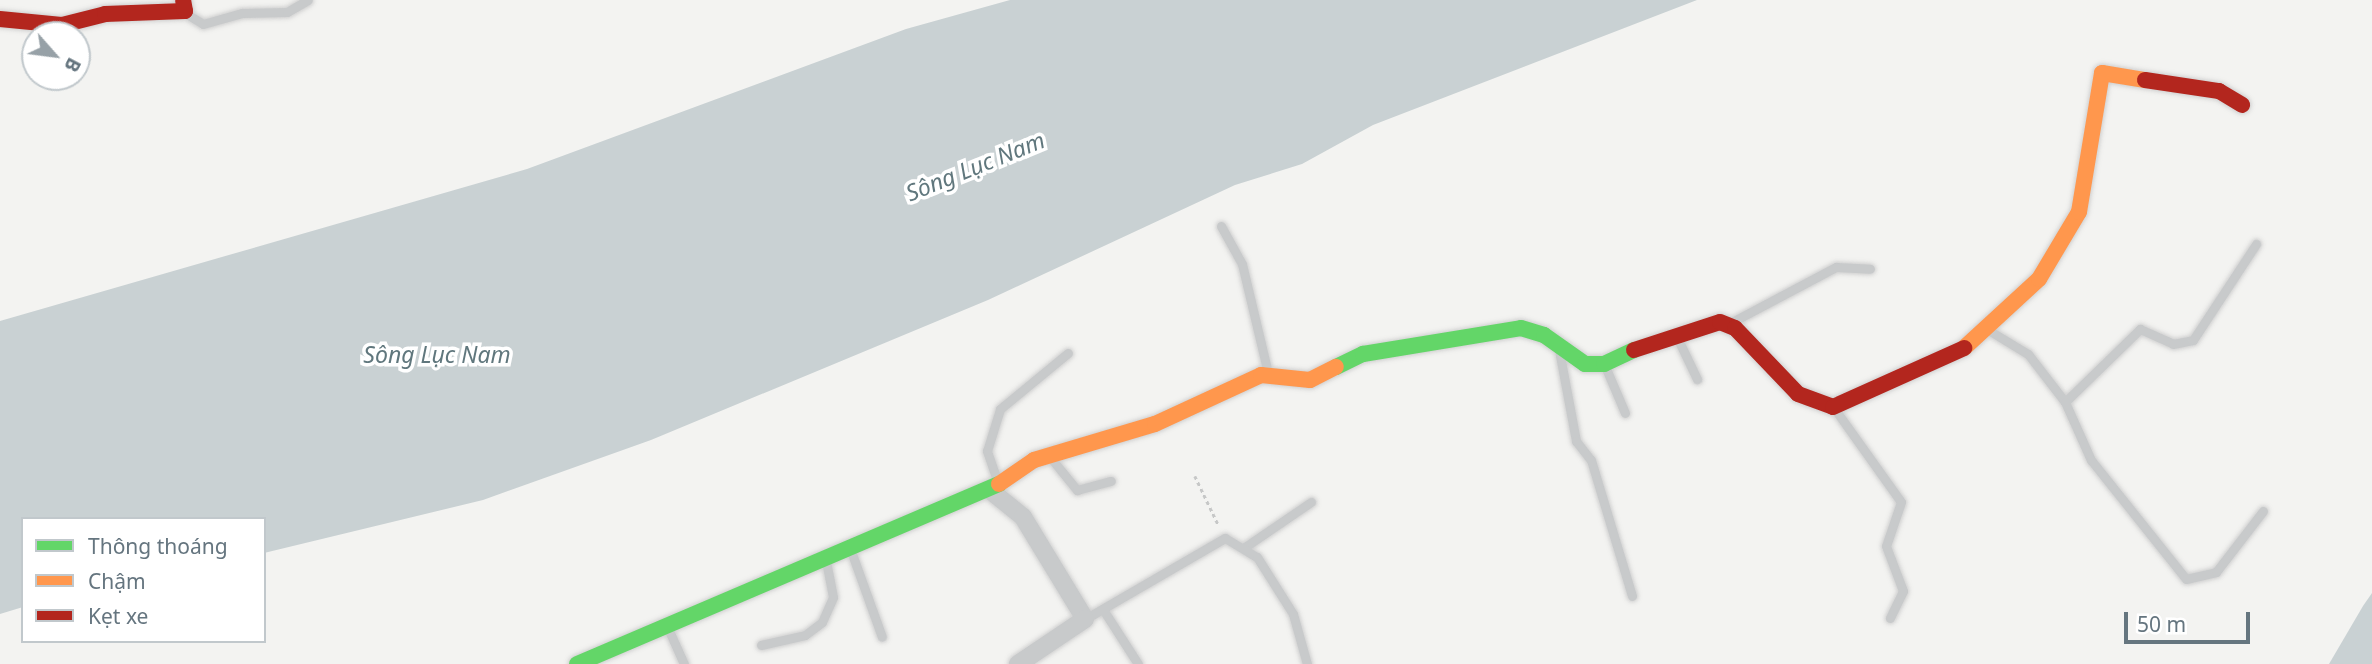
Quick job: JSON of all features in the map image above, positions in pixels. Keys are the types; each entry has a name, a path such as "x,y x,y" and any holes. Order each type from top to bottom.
{"street":[{"path":"0,19 62,25 105,14 184,6"},
{"path":"578,664 666,624 851,551 995,488 1018,466 1155,424 1268,375 1310,380 1363,354 1521,328 1559,345 1585,364 1604,365 1675,334 1728,324 1798,394 1833,407 1871,386 1922,372 1989,331 2039,279 2073,225 2096,136 2102,73 2219,91 2242,105"},
{"path":"995,488 1023,517 1085,619 1018,664"}],"lane":[{"path":"184,6 203,23 242,13 287,12 308,0"},
{"path":"1221,226 1242,264 1268,375"},
{"path":"2065,402 2140,329 2173,344 2193,340 2256,244"},
{"path":"1728,324 1836,268 1870,269"},
{"path":"1989,331 2028,354 2065,402 2091,460 2186,579 2216,572 2263,511"},
{"path":"1675,334 1697,379"},
{"path":"1559,345 1576,441 1591,460 1632,596"},
{"path":"995,488 987,451 992,422 1015,393 1068,353"},
{"path":"1604,365 1625,413"},
{"path":"1833,407 1901,502 1886,546 1903,591 1890,618"},
{"path":"1049,455 1077,490 1111,481"},
{"path":"1245,547 1311,502"},
{"path":"1085,619 1104,611 1225,538 1245,547 1293,614 1307,664"},
{"path":"851,551 883,637"},
{"path":"761,645 805,635 822,622 833,597 825,561"},
{"path":"1104,611 1138,664"},
{"path":"666,624 684,664"}],"path":[{"path":"1195,476 1225,538"}],"water":[{"name":"Sông Lục Nam","path":"1010,0 1697,0 1373,125 1302,164 1235,185 988,300 651,440 483,500 266,553 266,517 21,517 21,608 0,614 0,321 527,169 906,29"},
{"path":"2372,593 2372,664 2329,664 2363,606"}],"traffic: fast":[{"path":"1336,367 1363,354 1521,328 1544,335 1585,364 1604,364 1634,350"},
{"path":"577,664 999,484"}],"traffic: slow":[{"path":"1964,348 2039,279 2079,212 2102,73 2145,80"},
{"path":"999,484 1034,460 1155,424 1261,375 1310,380 1336,367"}],"traffic: jam":[{"path":"0,19 62,25 105,14 185,11 183,0"},
{"path":"2145,80 2219,91 2242,105"},
{"path":"1634,350 1720,322 1735,328 1798,394 1833,407 1964,348"}]}
